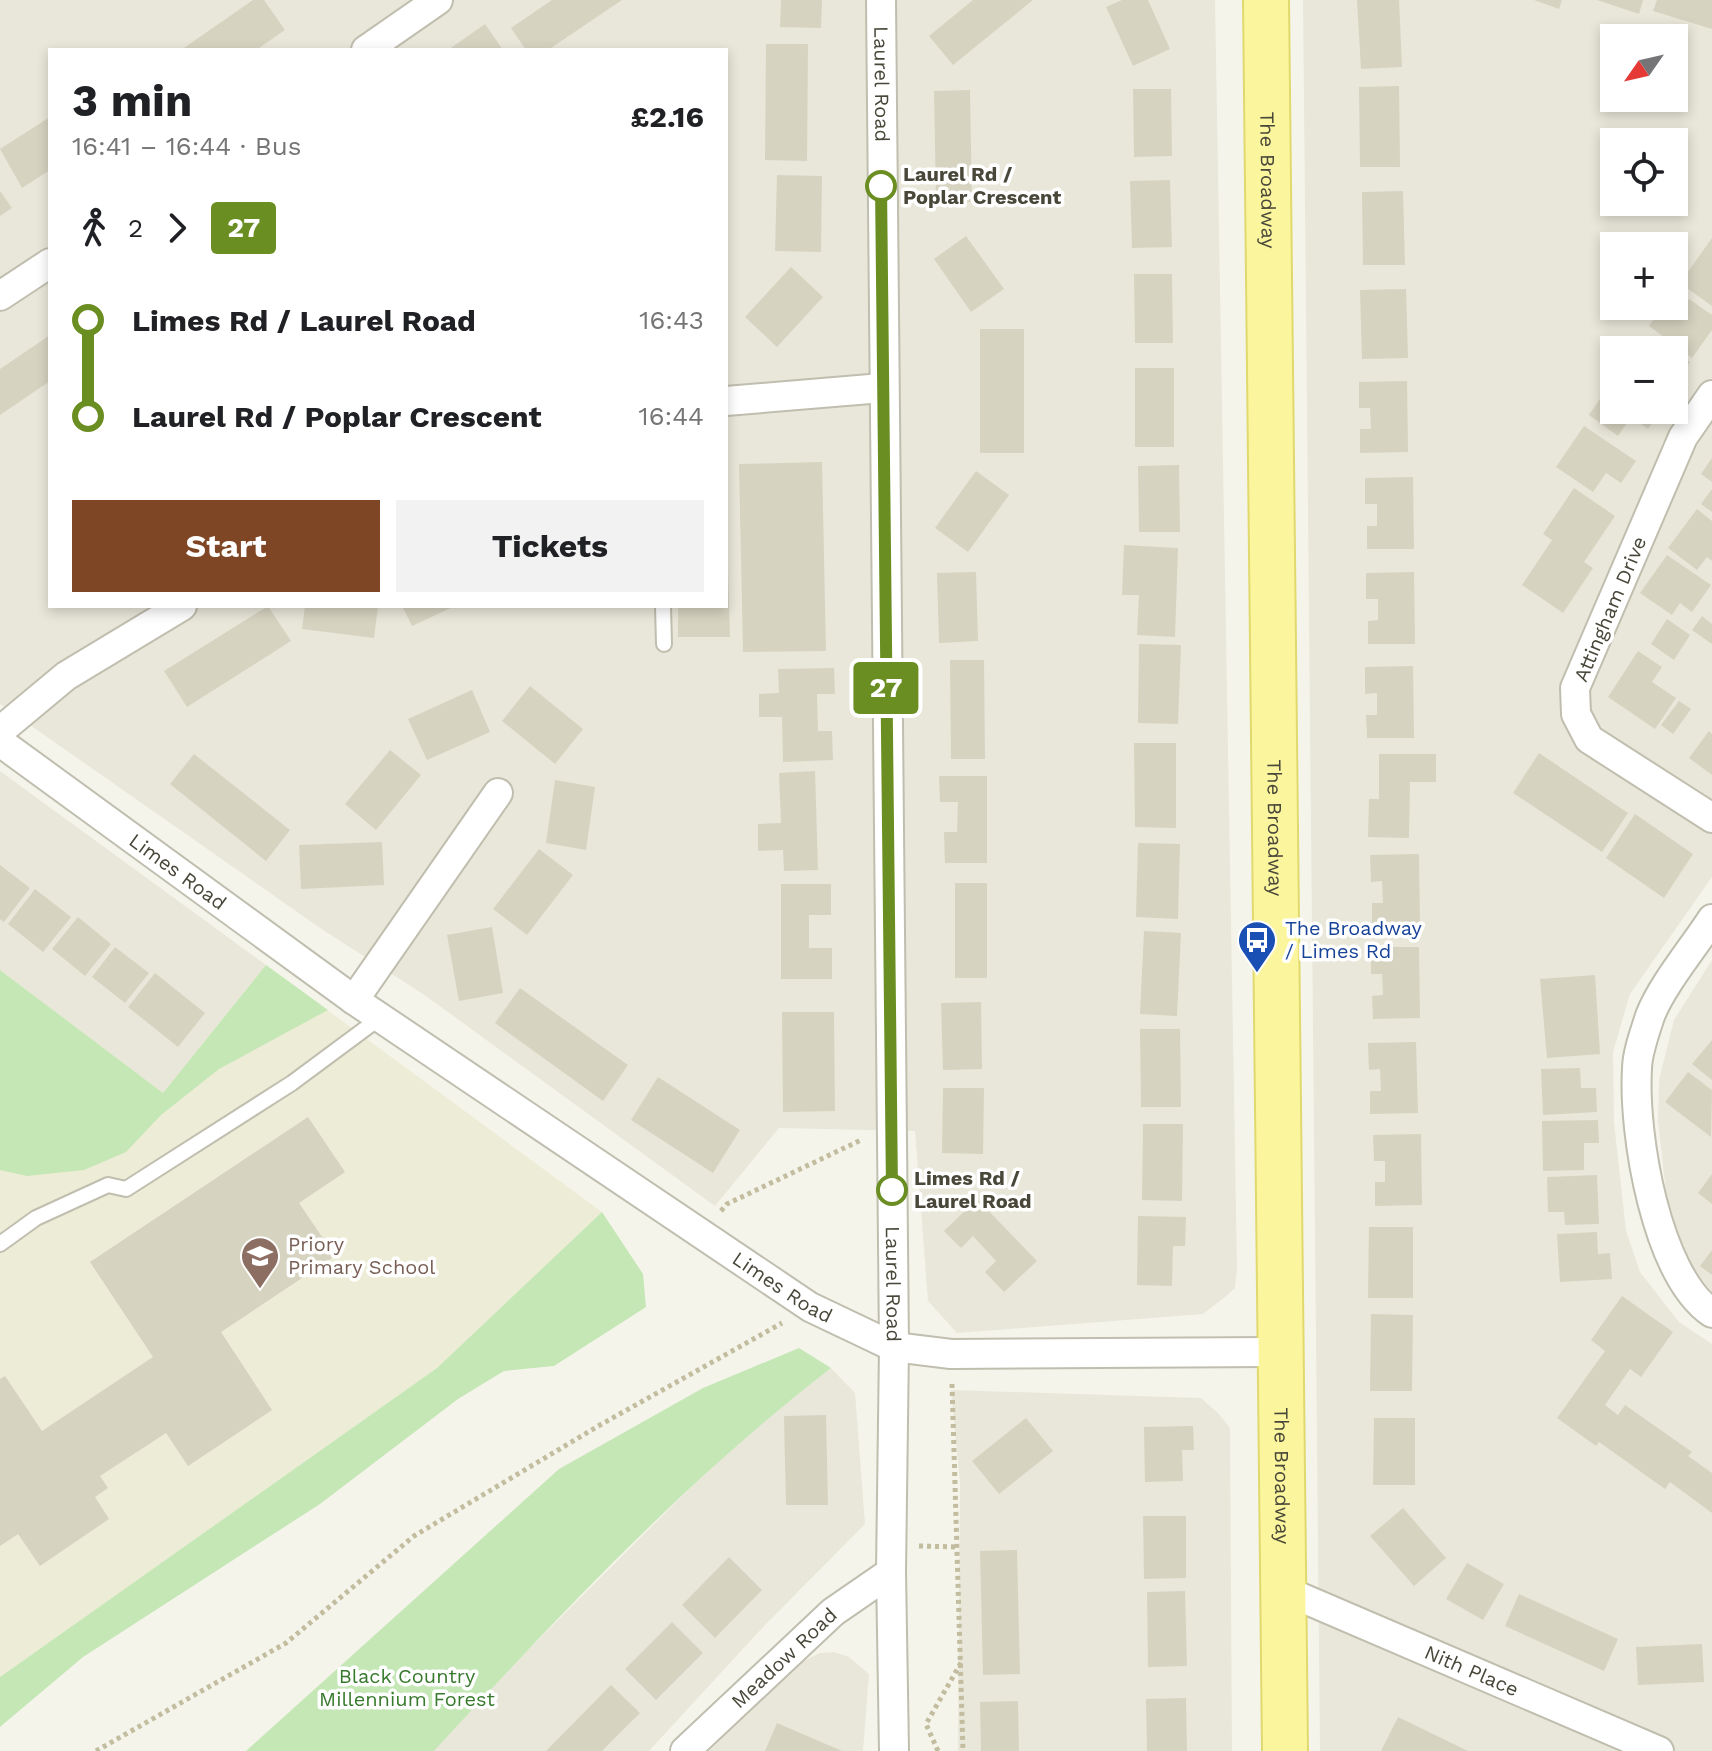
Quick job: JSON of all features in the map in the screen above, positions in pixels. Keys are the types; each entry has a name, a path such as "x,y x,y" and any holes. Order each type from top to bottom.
{"main road":[{"name":"The Broadway","path":"1266,0 1286,1591 1285,1751"}],"street":[{"path":"369,48 438,0"},
{"name":"Laurel Road","path":"881,0 882,388 894,1347 891,1572 894,1751"},
{"path":"0,296 48,264"},
{"path":"728,401 882,388"},
{"name":"Attingham Drive","path":"1712,395 1683,437 1575,688 1576,714 1589,739 1712,818"},
{"path":"0,731 66,676 179,608"},
{"name":"Limes Road","path":"0,742 354,1000 810,1307 894,1347 951,1354 1283,1352"},
{"path":"354,1000 498,793"},
{"path":"1712,919 1651,1014 1636,1068 1646,1169 1660,1225 1674,1264 1701,1305 1712,1313"},
{"name":"Meadow Road","path":"685,1751 833,1612 891,1572"},
{"name":"Nith Place","path":"1286,1591 1659,1751"}],"lane":[{"path":"663,608 664,644"},
{"path":"0,1244 36,1218 108,1185 126,1189 292,1083 381,1017"}],"path":[{"path":"701,1234 727,1204 891,1127"},
{"path":"96,1751 286,1643 414,1536 600,1425 810,1307"},
{"path":"951,1354 963,1751"},
{"path":"938,1751 926,1724 962,1660"}],"shaded area":[{"path":"0,0 1215,0 1235,1288 1203,1314 957,1333 928,1301 915,1131 779,1128 715,1206 423,994 323,930 0,704"},
{"path":"1303,0 1712,0 1712,877 1630,994 1613,1052 1614,1122 1626,1231 1640,1272 1679,1322 1712,1344 1712,1751 1320,1751"},
{"path":"0,771 266,965 163,1093 0,970"},
{"path":"1712,960 1712,1292 1685,1260 1666,1192 1658,1121 1659,1080 1674,1020"},
{"name":"Priory Primary School","path":"266,965 602,1212 437,1368 0,1677 0,970 163,1093"},
{"path":"831,1368 855,1393 865,1524 764,1626 649,1751 434,1751 516,1662 680,1498 758,1424"},
{"path":"951,1390 1201,1398 1230,1428 1232,1751 958,1751 960,1483"},
{"path":"834,1652 849,1657 869,1674 863,1751 709,1751 797,1664 820,1653"}],"green space":[{"path":"266,965 328,1010 219,1069 161,1115 126,1152 84,1170 27,1176 0,1170 0,970 163,1093"},
{"path":"602,1212 643,1274 646,1307 554,1366 504,1371 458,1399 320,1504 83,1657 0,1727 0,1677 437,1368"},
{"name":"Black Country Millennium Forest","path":"799,1348 831,1368 777,1411 674,1503 576,1600 434,1751 246,1751 559,1469 703,1388"}],"building":[{"path":"253,0 264,0 285,30 259,48 184,48"},
{"path":"552,0 622,0 551,48 525,48 511,28"},
{"path":"781,0 822,0 821,28 780,27"},
{"path":"973,0 1033,0 953,65 929,36"},
{"path":"1122,0 1148,0 1170,49 1133,66 1106,7"},
{"path":"1357,0 1399,0 1402,67 1361,69"},
{"path":"1534,0 1562,0 1559,9"},
{"path":"1597,0 1643,0 1639,14"},
{"path":"1657,0 1712,0 1712,29 1653,11"},
{"path":"485,24 502,48 451,48"},
{"path":"766,44 808,44 807,161 765,160"},
{"path":"1399,86 1400,167 1360,167 1359,87"},
{"path":"1133,89 1171,89 1172,156 1134,157"},
{"path":"970,90 972,202 936,202 934,91"},
{"path":"48,118 48,171 22,188 0,149"},
{"path":"777,175 822,176 821,252 775,251"},
{"path":"1170,180 1172,247 1132,248 1130,181"},
{"path":"0,191 12,208 0,216"},
{"path":"1403,191 1405,265 1363,265 1362,192"},
{"path":"966,236 1004,289 971,312 934,259"},
{"path":"1712,238 1712,306 1688,289 1688,272"},
{"path":"791,267 823,297 777,347 745,317"},
{"path":"1134,274 1172,274 1173,343 1135,343"},
{"path":"1406,289 1408,358 1362,359 1360,290"},
{"path":"1688,300 1712,315 1712,330 1692,358 1688,355 1688,336 1662,336 1649,326 1653,320 1688,320"},
{"path":"980,329 1024,329 1024,453 980,453"},
{"path":"48,336 48,382 0,415 0,369"},
{"path":"1135,368 1174,368 1174,447 1135,447"},
{"path":"1407,381 1408,452 1360,453 1360,429 1371,429 1370,408 1359,408 1359,382"},
{"path":"1600,399 1600,423 1589,415"},
{"path":"1601,424 1626,424 1618,436"},
{"path":"1584,426 1636,461 1621,483 1606,473 1593,492 1556,467"},
{"path":"1712,458 1712,482 1701,474"},
{"path":"822,462 826,651 743,652 739,464"},
{"path":"1179,465 1180,532 1139,532 1138,466"},
{"path":"976,471 1009,495 968,552 935,528"},
{"path":"1413,477 1414,549 1367,549 1367,526 1377,526 1377,504 1365,504 1365,478"},
{"path":"1574,488 1615,516 1584,562 1593,568 1563,613 1522,585 1552,540 1543,534"},
{"path":"1712,489 1712,512 1701,504"},
{"path":"1697,509 1712,521 1712,561 1707,557 1697,570 1668,548"},
{"path":"1124,545 1178,548 1175,637 1137,635 1139,595 1122,595"},
{"path":"1667,555 1711,585 1692,612 1680,603 1672,615 1640,593"},
{"path":"728,569 730,637 678,637 678,608 728,608"},
{"path":"976,572 978,641 939,643 937,573"},
{"path":"1414,572 1415,644 1368,644 1368,621 1378,620 1378,599 1366,599 1366,573"},
{"path":"265,608 269,608 291,641 187,707 164,671"},
{"path":"305,608 378,608 374,638 302,629"},
{"path":"403,608 451,608 412,626"},
{"path":"1702,616 1712,624 1712,644 1692,630"},
{"path":"1667,619 1690,635 1674,660 1651,644"},
{"path":"1139,644 1181,645 1178,724 1138,723"},
{"path":"1638,651 1662,667 1652,682 1676,698 1655,729 1608,697"},
{"path":"950,660 984,660 985,759 951,759"},
{"path":"1413,666 1414,738 1367,738 1366,715 1377,715 1377,693 1365,694 1365,667"},
{"path":"834,668 835,694 817,694 818,731 832,731 833,760 783,762 782,717 759,717 759,694 779,693 778,669"},
{"path":"530,686 583,729 555,764 502,721"},
{"path":"472,690 490,732 427,760 408,719"},
{"path":"1679,701 1691,709 1673,734 1661,725"},
{"path":"1709,731 1712,734 1712,775 1689,758"},
{"path":"1134,743 1176,743 1176,828 1135,827"},
{"path":"390,750 421,775 376,830 345,804"},
{"path":"1539,753 1628,813 1602,852 1513,793"},
{"path":"194,754 290,830 266,861 170,784"},
{"path":"1379,754 1436,754 1436,782 1410,782 1409,838 1368,837 1369,799 1379,799"},
{"path":"815,771 818,870 784,871 783,850 758,851 758,824 781,823 779,773"},
{"path":"939,776 987,776 987,863 945,863 944,832 957,832 958,802 940,802"},
{"path":"555,780 595,787 586,850 546,843"},
{"path":"1635,814 1693,854 1664,898 1606,858"},
{"path":"382,842 384,885 301,889 299,845"},
{"path":"1138,843 1180,844 1178,919 1136,917"},
{"path":"539,849 573,875 527,935 493,909"},
{"path":"1419,854 1420,926 1372,926 1372,903 1383,903 1382,881 1371,882 1370,855"},
{"path":"0,865 30,888 4,922 0,919"},
{"path":"955,883 987,883 987,978 955,978"},
{"path":"781,884 831,884 831,915 809,915 809,948 832,948 832,979 781,979"},
{"path":"35,889 71,917 43,952 8,924"},
{"path":"78,917 111,944 85,976 52,949"},
{"path":"492,927 503,993 459,1001 447,935"},
{"path":"1144,931 1181,933 1177,1016 1140,1014"},
{"path":"115,947 149,973 125,1003 92,977"},
{"path":"1371,947 1419,947 1420,1018 1373,1019 1372,996 1383,995 1382,974 1371,974"},
{"path":"155,973 205,1013 178,1047 128,1007"},
{"path":"1595,975 1600,1054 1547,1058 1540,979"},
{"path":"520,988 628,1065 603,1101 495,1023"},
{"path":"981,1002 982,1069 943,1070 941,1003"},
{"path":"782,1012 834,1012 835,1111 783,1112"},
{"path":"1140,1029 1180,1029 1181,1107 1141,1107"},
{"path":"1712,1040 1712,1080 1692,1064"},
{"path":"1416,1042 1418,1113 1370,1114 1370,1091 1381,1091 1380,1069 1369,1070 1368,1043"},
{"path":"1580,1068 1581,1088 1596,1088 1597,1112 1543,1115 1541,1069"},
{"path":"1688,1072 1712,1090 1711,1137 1665,1102"},
{"path":"658,1077 740,1130 713,1173 631,1120"},
{"path":"943,1088 984,1088 983,1154 942,1153"},
{"path":"308,1117 345,1172 299,1203 335,1256 221,1332 272,1410 188,1466 166,1433 100,1476 108,1488 95,1497 109,1519 40,1566 18,1534 0,1546 0,1379 5,1376 42,1431 153,1357 90,1262"},
{"path":"1598,1120 1599,1143 1584,1143 1584,1170 1543,1171 1542,1121"},
{"path":"1143,1124 1183,1124 1182,1201 1142,1200"},
{"path":"1421,1134 1422,1205 1375,1206 1375,1182 1385,1182 1385,1161 1374,1161 1373,1135"},
{"path":"1712,1174 1712,1204 1698,1193"},
{"path":"1597,1175 1599,1224 1565,1225 1564,1212 1548,1212 1547,1177"},
{"path":"977,1199 1037,1261 1004,1292 985,1272 996,1261 973,1236 961,1248 944,1231"},
{"path":"1138,1216 1186,1217 1185,1246 1173,1246 1172,1286 1137,1285"},
{"path":"1369,1227 1413,1227 1413,1298 1368,1298"},
{"path":"1597,1232 1598,1254 1610,1253 1612,1279 1560,1282 1557,1234"},
{"path":"1712,1250 1712,1275 1700,1266"},
{"path":"1622,1296 1673,1332 1641,1377 1630,1369 1605,1405 1618,1415 1625,1405 1692,1452 1688,1456 1712,1473 1712,1513 1670,1482 1665,1489 1599,1442 1596,1446 1557,1418 1605,1351 1591,1340"},
{"path":"1371,1314 1413,1315 1412,1391 1370,1391"},
{"path":"826,1415 828,1505 786,1505 784,1416"},
{"path":"1026,1418 1053,1451 999,1494 972,1461"},
{"path":"1374,1418 1415,1418 1415,1485 1373,1485"},
{"path":"1193,1426 1194,1450 1182,1450 1183,1481 1145,1482 1144,1427"},
{"path":"1403,1508 1446,1558 1414,1586 1370,1536"},
{"path":"1143,1516 1186,1516 1186,1578 1144,1579"},
{"path":"1017,1550 1020,1674 983,1675 980,1551"},
{"path":"729,1557 762,1590 715,1638 682,1605"},
{"path":"1467,1563 1504,1584 1483,1620 1446,1599"},
{"path":"1185,1591 1187,1666 1148,1667 1147,1592"},
{"path":"1519,1594 1618,1639 1604,1671 1505,1626"},
{"path":"672,1622 703,1653 656,1700 625,1669"},
{"path":"1702,1644 1704,1682 1638,1685 1636,1647"},
{"path":"611,1685 640,1713 602,1751 546,1751"},
{"path":"1186,1698 1187,1751 1147,1751 1146,1699"},
{"path":"1018,1701 1019,1751 981,1751 980,1702"},
{"path":"1398,1717 1468,1751 1381,1751"},
{"path":"777,1723 842,1751 765,1751"}],"bus line":[{"name":"27","path":"881,186 892,1190"}],"place":[{"name":"Laurel Rd / Poplar Crescent","path":"881,186"},
{"name":"The Broadway / Limes Rd","path":"1257,974"},
{"name":"Limes Rd / Laurel Road","path":"892,1190"},
{"name":"Priory Primary School","path":"260,1290"}]}
